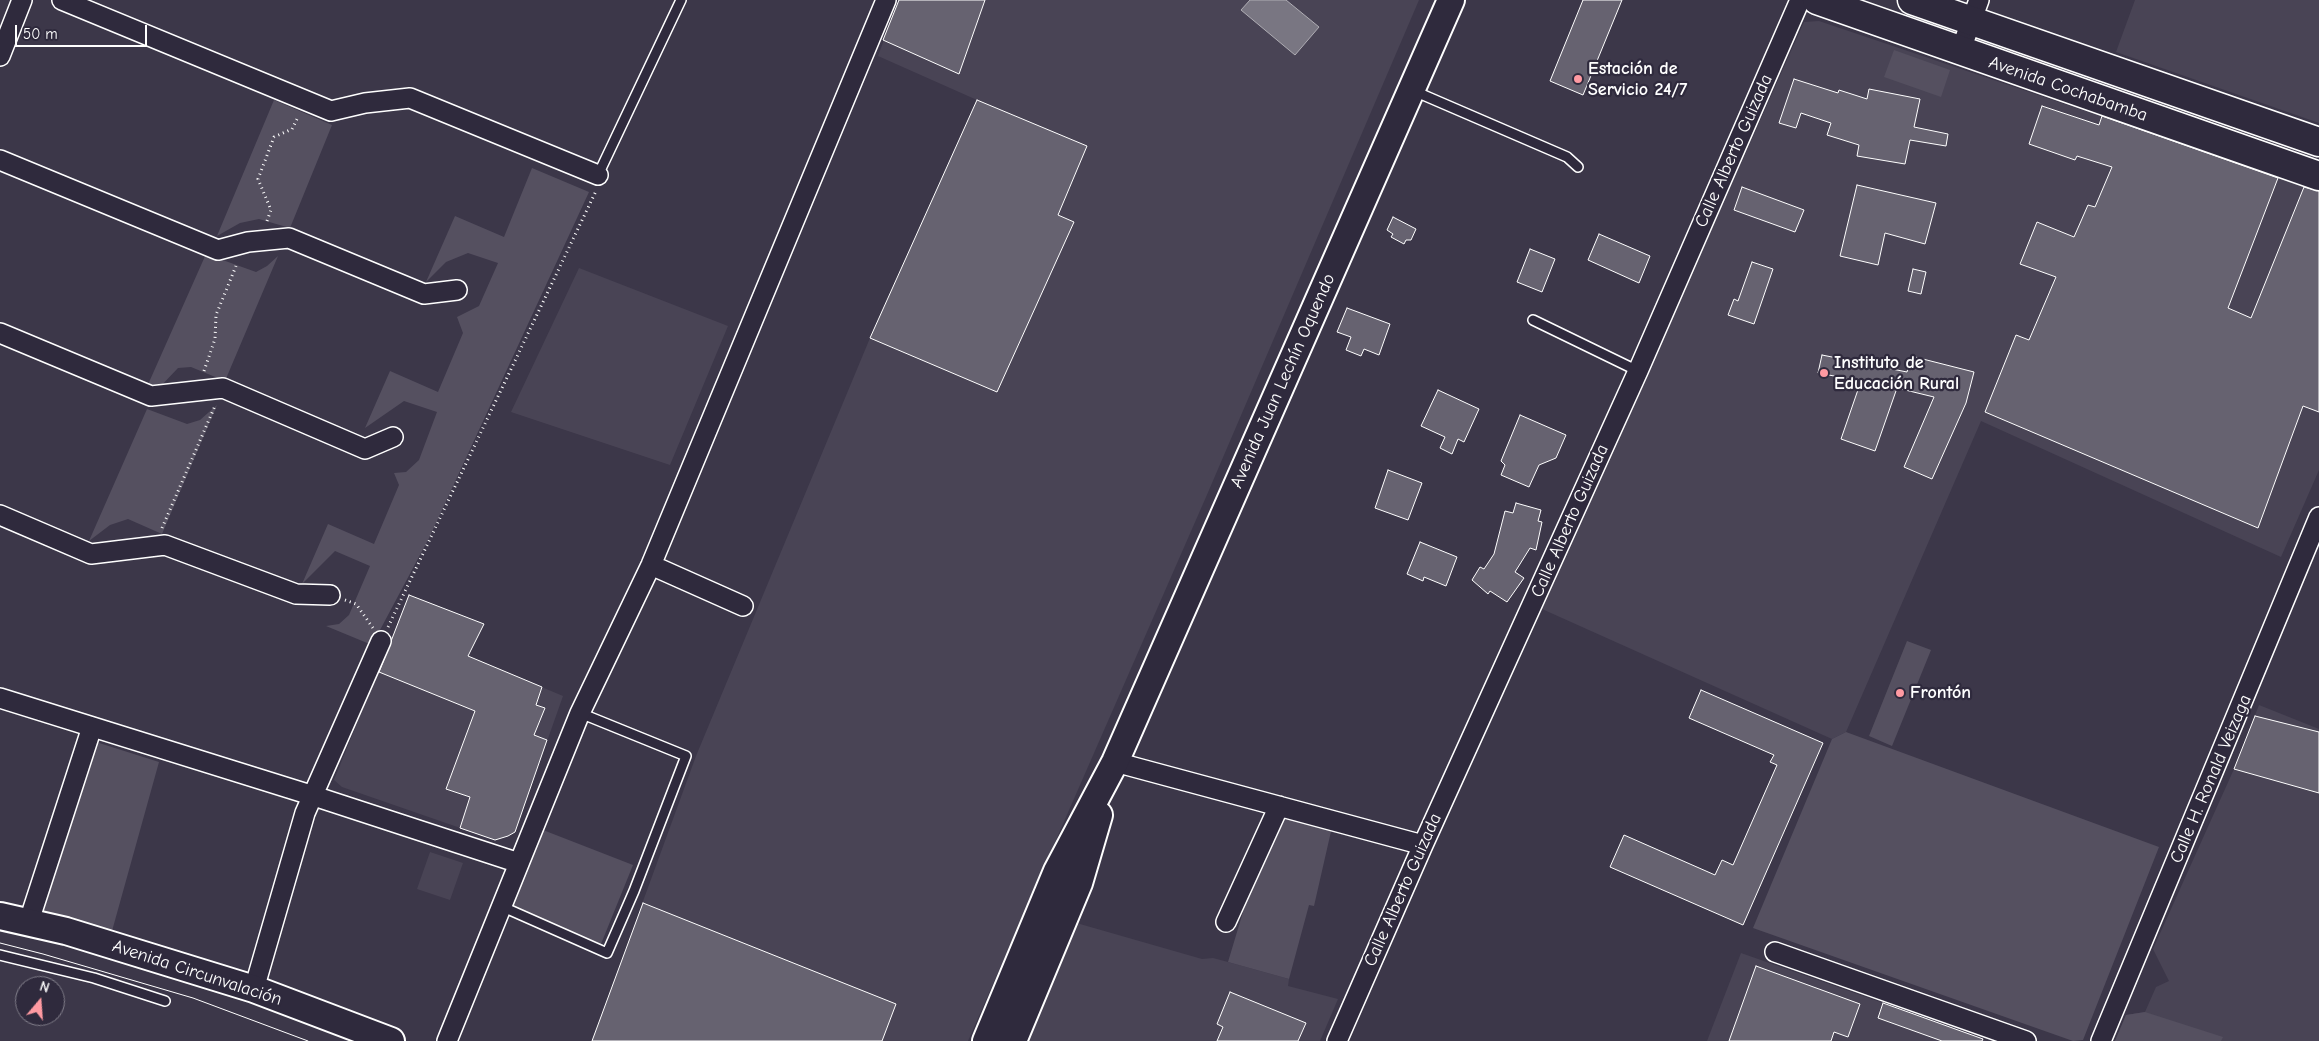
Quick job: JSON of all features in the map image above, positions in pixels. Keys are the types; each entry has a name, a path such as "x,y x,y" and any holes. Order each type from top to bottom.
{"main road":[{"name":"Avenida Cochabamba","path":"1817,0 1960,52 2319,176"},
{"name":"Avenida Cochabamba","path":"1912,0 1975,11 2319,142"}],"street":[{"path":"0,56 22,0"},
{"path":"62,0 331,111 365,103 410,98 598,175"},
{"path":"447,1041 580,713 651,565 885,0"},
{"name":"Avenida Juan Lechín Oquendo","path":"986,1041 1057,871 1114,762 1452,0"},
{"name":"Calle Alberto Guizada","path":"1337,1041 1423,845 1638,370 1800,0"},
{"path":"1960,52 1975,11"},
{"path":"0,160 218,250 248,242 288,238 424,294 457,290"},
{"path":"0,333 151,396 223,388 366,449 393,437"},
{"path":"0,514 91,554 165,545 296,594 330,595"},
{"name":"Calle H. Ronald Veizaga","path":"2101,1041 2319,517"},
{"path":"651,565 743,606"},
{"path":"254,989 305,813 381,641"},
{"path":"0,698 314,796 519,864"},
{"path":"30,921 92,727"},
{"path":"1114,762 1423,845"},
{"name":"Avenida Juan Lechín Oquendo","path":"1013,1041 1079,883 1114,762"},
{"path":"1226,922 1278,806"},
{"name":"Avenida Circunvalación","path":"0,916 30,921 254,989 391,1041"},
{"path":"1774,952 2026,1041"}],"lane":[{"path":"598,175 681,0"},
{"path":"1412,90 1567,156 1578,167"},
{"path":"1532,320 1638,370"},
{"path":"502,907 607,954 634,891 686,756 580,713"},
{"name":"Avenida Circunvalación","path":"0,954 94,978 165,1002"}],"path":[{"path":"267,221 271,210 258,179 274,137 292,129 300,111"},
{"path":"381,641 596,194 598,175"},
{"path":"204,371 215,339 216,315 236,266"},
{"path":"155,545 223,388"},
{"path":"330,595 356,604 381,641"}],"shaded area":[{"path":"899,0 1419,0 1206,497 968,1041 592,1041 696,756 870,338 977,100 878,56"},
{"path":"1250,0 1286,0 1319,27 1295,55 1241,10"},
{"path":"2135,0 2319,0 2319,123 2116,52"},
{"name":"Instituto de Educación Rural","path":"1819,21 2319,190 2319,470 2281,557 1981,421 1846,732 1832,739 1542,609 1804,22"},
{"path":"1894,50 1950,70 1941,97 1884,77"},
{"path":"274,100 332,125 290,228 259,219 240,223 217,236"},
{"path":"532,168 589,192 429,538 372,645 326,626 339,624 349,615 370,566 335,551 302,584 328,524 374,544 399,485 394,473 406,472 419,460 437,412 404,401 365,428 390,371 438,392 463,333 457,317 479,306 498,263 468,253 446,262 426,282 455,216 504,237"},
{"path":"206,254 256,272 267,266 278,256 225,381 191,367 178,368 158,389 146,389"},
{"path":"579,268 728,326 670,465 511,412"},
{"path":"217,405 162,534 128,519 110,525 89,541 147,409 187,424 200,420"},
{"path":"409,595 484,624 468,656 563,696 515,832 508,836 495,840 342,787 334,780"},
{"name":"Frontón","path":"1907,641 1931,650 1892,746 1869,736"},
{"path":"2259,705 2319,729 2319,1041 2115,1041 2126,1015 2145,1012 2156,987 2169,981 2153,949 2234,769"},
{"path":"1846,732 2159,847 2083,1040 2073,1041 1753,928 1832,739"},
{"path":"96,742 159,762 112,931 40,911"},
{"path":"1288,816 1332,827 1314,906 1309,905 1289,979 1228,962 1252,882 1276,823"},
{"path":"543,830 633,865 601,944 512,907"},
{"path":"430,852 463,863 450,900 417,889"},
{"path":"1073,922 1202,959 1213,958 1289,979 1288,986 1338,999 1320,1041 1024,1041"},
{"path":"1741,953 1883,1003 1987,1041 1707,1041"},
{"path":"2145,1012 2223,1037 2221,1041 2115,1041 2126,1015"}],"building":[{"path":"899,0 985,0 959,74 883,40"},
{"path":"1583,0 1622,0 1583,95 1550,81"},
{"path":"1794,79 1838,93 1839,90 1867,99 1869,89 1920,99 1914,127 1948,134 1946,146 1910,140 1905,164 1857,156 1859,145 1827,135 1831,123 1801,113 1796,128 1779,123"},
{"path":"977,100 1087,146 1058,215 1074,222 997,392 870,338"},
{"path":"2042,106 2099,125 2102,116 2278,178 2228,308 2251,318 2304,187 2319,191 2319,412 2303,406 2258,528 1985,412 2016,335 2029,340 2056,277 2020,264 2037,222 2074,237 2088,205 2095,207 2112,167 2077,156 2075,160 2029,144"},
{"path":"1857,185 1936,203 1925,244 1885,233 1878,265 1840,256"},
{"path":"1742,187 1804,210 1795,232 1734,210"},
{"path":"1393,217 1416,229 1411,240 1406,240 1404,244 1391,237 1393,234 1387,230"},
{"path":"1599,234 1650,256 1639,283 1588,260"},
{"path":"1530,249 1555,259 1542,292 1517,282"},
{"path":"1752,262 1773,269 1754,324 1728,315 1734,299 1738,301"},
{"path":"1913,269 1926,272 1921,294 1908,291"},
{"path":"1347,308 1390,324 1379,355 1364,349 1361,356 1346,350 1351,337 1337,332"},
{"path":"1822,355 1907,372 1911,356 1974,372 1966,403 1932,479 1904,467 1934,397 1897,388 1875,451 1841,439 1861,381 1818,373"},
{"path":"1438,390 1479,409 1464,442 1458,439 1452,454 1440,448 1445,437 1421,426"},
{"path":"1520,415 1566,435 1556,458 1539,465 1529,487 1501,475 1505,465 1501,461"},
{"path":"1388,470 1422,483 1408,520 1375,508"},
{"path":"1516,503 1541,510 1538,521 1542,522 1536,550 1530,548 1515,572 1524,578 1507,602 1490,591 1488,594 1472,580 1480,567 1484,569 1494,554 1505,511 1513,513"},
{"path":"1420,542 1457,557 1446,586 1424,577 1423,581 1407,574"},
{"path":"409,595 484,624 468,656 542,687 536,705 545,708 534,735 547,740 515,832 508,836 495,840 460,828 470,797 446,789 475,711 379,672"},
{"path":"1701,690 1823,743 1743,925 1610,867 1624,835 1715,875 1722,860 1733,865 1777,765 1770,762 1774,755 1689,718"},
{"path":"2255,716 2319,732 2319,793 2234,769"},
{"path":"643,903 896,1004 882,1041 592,1041"},
{"path":"1756,966 1860,1004 1848,1037 1834,1032 1831,1041 1729,1041"},
{"path":"1230,992 1306,1023 1298,1041 1217,1041 1223,1027 1217,1024"},
{"path":"1883,1003 1983,1039 1982,1041 1942,1041 1878,1018"}],"tram line":[{"path":"0,943 193,998 308,1041"}],"place":[{"name":"Estación de Servicio 24/7","path":"1578,79"},
{"name":"Instituto de Educación Rural","path":"1824,373"},
{"name":"Frontón","path":"1900,693"}]}
